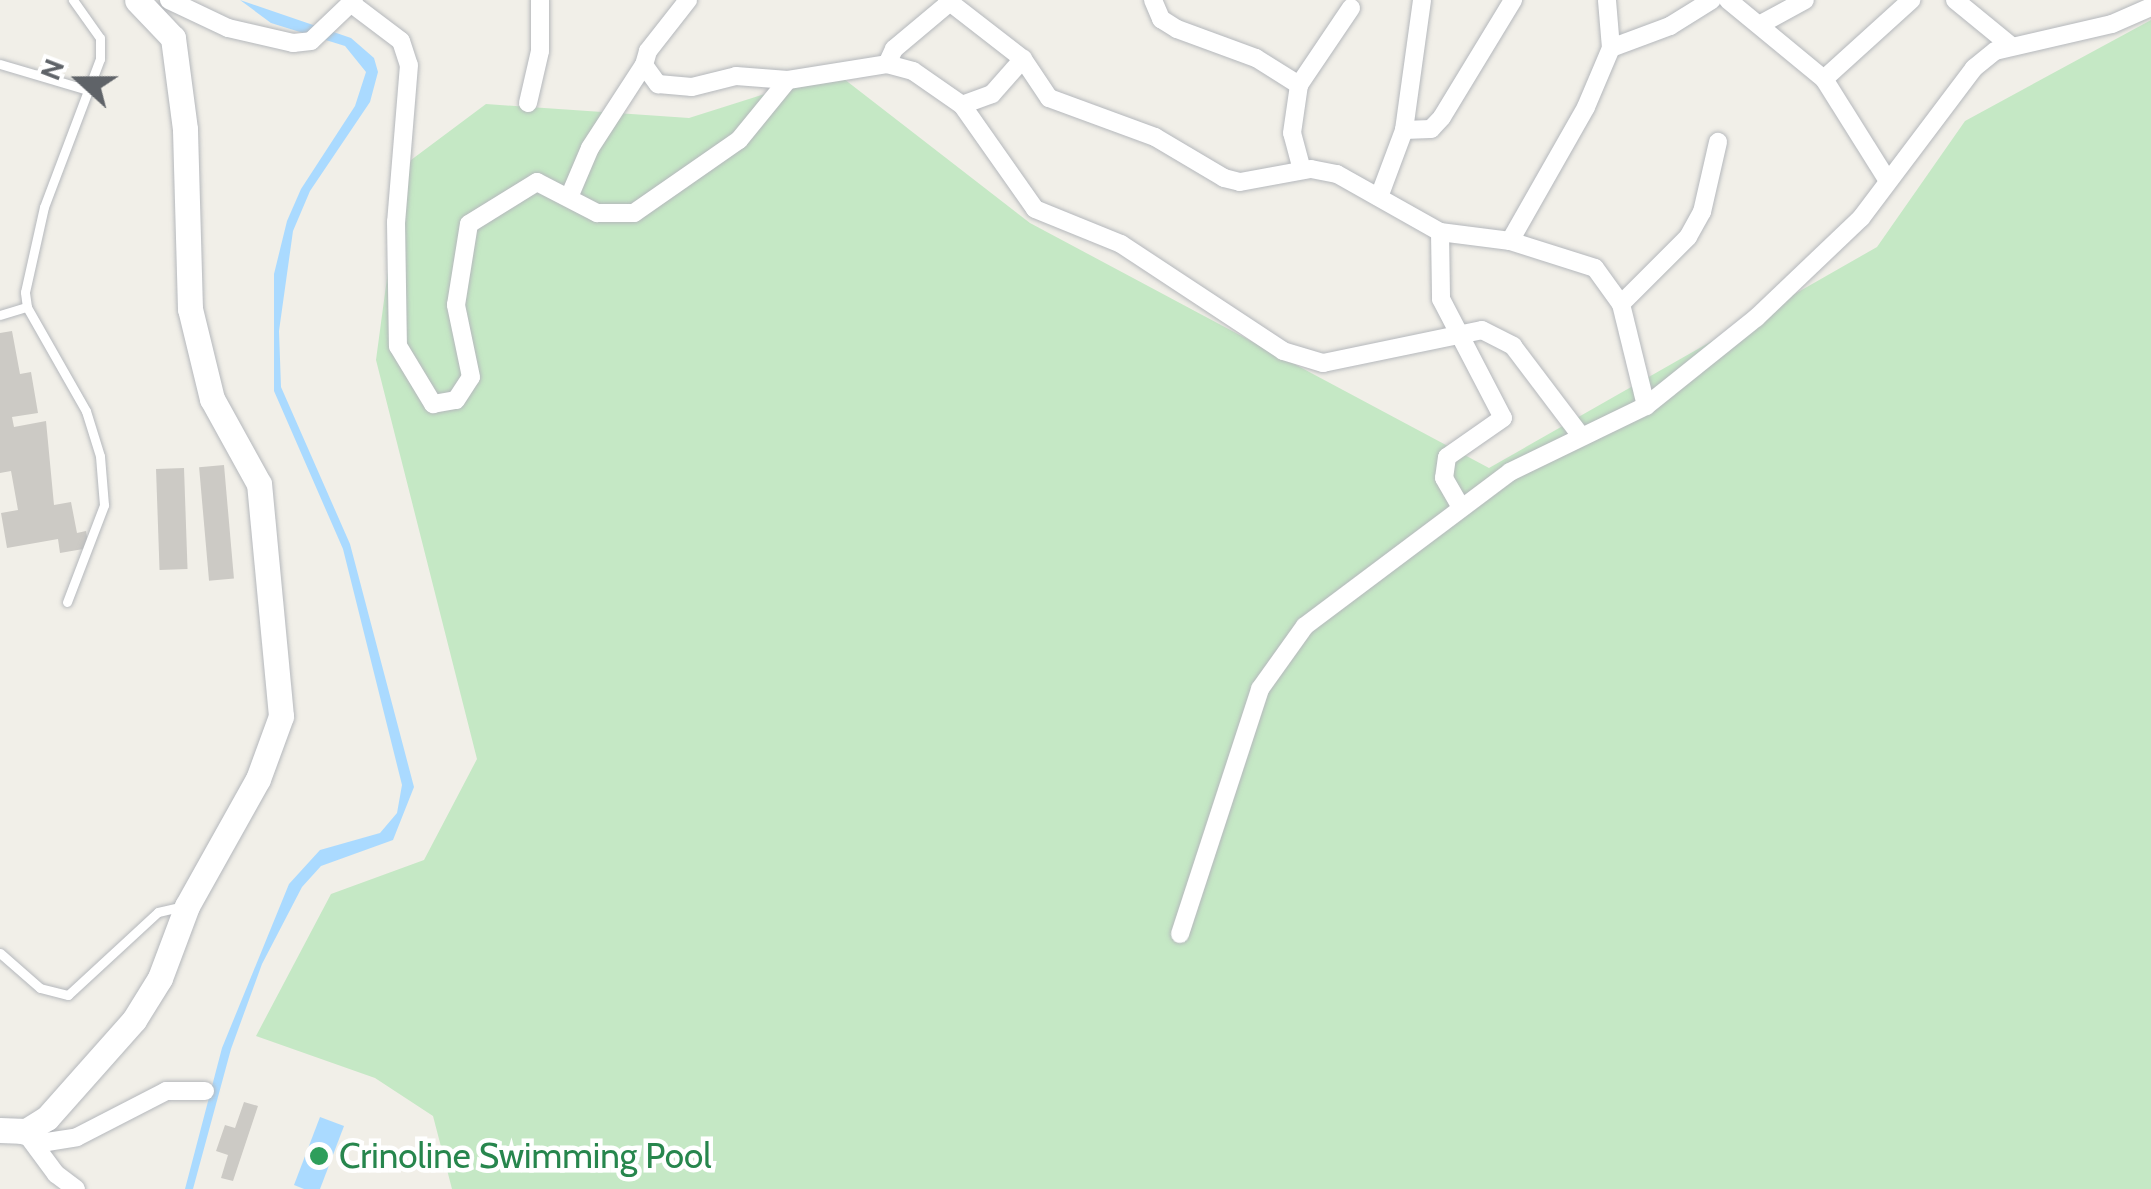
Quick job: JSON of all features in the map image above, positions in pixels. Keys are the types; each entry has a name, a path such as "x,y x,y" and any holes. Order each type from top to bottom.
{"street":[{"path":"13,1134 47,1118 93,1074 160,978 186,906 272,750 280,705 259,484 212,399 190,308 186,129 173,38 137,0"},
{"path":"168,0 267,40 311,41 336,23 353,2 402,41 409,65 396,222 398,346 433,404 456,400 472,377 456,305 470,224 536,182 616,217 665,198 739,140 788,80"},
{"path":"528,103 540,52 540,0"},
{"path":"570,195 590,148 688,0"},
{"path":"1153,0 1161,19 1256,58 1299,86"},
{"path":"1379,197 1404,130 1422,0"},
{"path":"1404,130 1431,128 1442,117 1512,0"},
{"path":"1510,242 1586,107 1611,48 1607,0"},
{"path":"1611,48 1670,26 1712,0"},
{"path":"1728,0 1824,79 1888,182"},
{"path":"1761,24 1806,0"},
{"path":"1824,79 1910,0"},
{"path":"1955,0 2010,45"},
{"path":"886,64 894,49 948,1 1022,59 1049,98 1155,137 1224,178 1240,182 1302,170 1337,174 1440,232 1510,242 1595,268 1621,304 1646,406"},
{"path":"1180,934 1254,706 1281,652 1460,506 1581,436 1646,406 1818,262 1888,182 1974,68 2010,45 2112,24 2151,7"},
{"path":"1302,170 1292,133 1299,86 1351,8"},
{"path":"962,106 992,94 1022,59"},
{"path":"644,65 649,78 673,88 736,76 788,80 886,64 939,84 962,106 1035,210 1121,244 1283,352 1323,363 1454,332 1482,330 1512,346 1581,436"},
{"path":"1621,304 1688,236 1702,212 1718,142"},
{"path":"1440,232 1437,281 1454,332 1502,418 1447,457 1444,478 1460,506"},
{"path":"13,1134 77,1137 166,1091 205,1090"},
{"path":"13,1134 76,1189"}],"lane":[{"path":"67,602 104,506 100,456 70,376 27,307 28,263 44,207 88,90 100,38 73,0"},
{"path":"0,64 88,90"},
{"path":"0,315 27,307"},
{"path":"0,953 40,988 68,995 158,912 186,906"}],"green space":[{"path":"2151,20 2151,1189 452,1189 433,1116 375,1078 256,1036 331,894 424,860 477,759 376,360 394,226 411,160 486,104 689,118 835,72 1030,223 1489,468 1877,247 1965,121"}],"water":[{"path":"240,0 351,38 374,58 378,72 370,102 310,191 293,231 279,331 281,387 350,544 414,787 393,840 321,866 302,887 262,964 231,1049 193,1189 185,1189 222,1048 289,884 320,850 380,833 397,813 402,785 343,549 274,391 274,274 287,221 301,189 355,106 366,72 345,46 271,23"},
{"name":"Crinoline Swimming Pool","path":"320,1117 344,1126 320,1189 304,1189 294,1185"}],"building":[{"path":"12,331 20,374 31,372 38,413 12,417 14,427 46,421 54,505 71,502 77,533 86,531 89,548 60,553 58,539 7,548 1,513 18,510 11,471 0,473 0,333"},
{"path":"224,465 234,579 209,581 199,467"},
{"path":"184,468 188,569 160,570 156,469"},
{"path":"244,1102 258,1106 233,1181 221,1178 228,1155 216,1151 225,1125 235,1128"}],"place":[{"name":"Crinoline Swimming Pool","path":"319,1156"}]}
